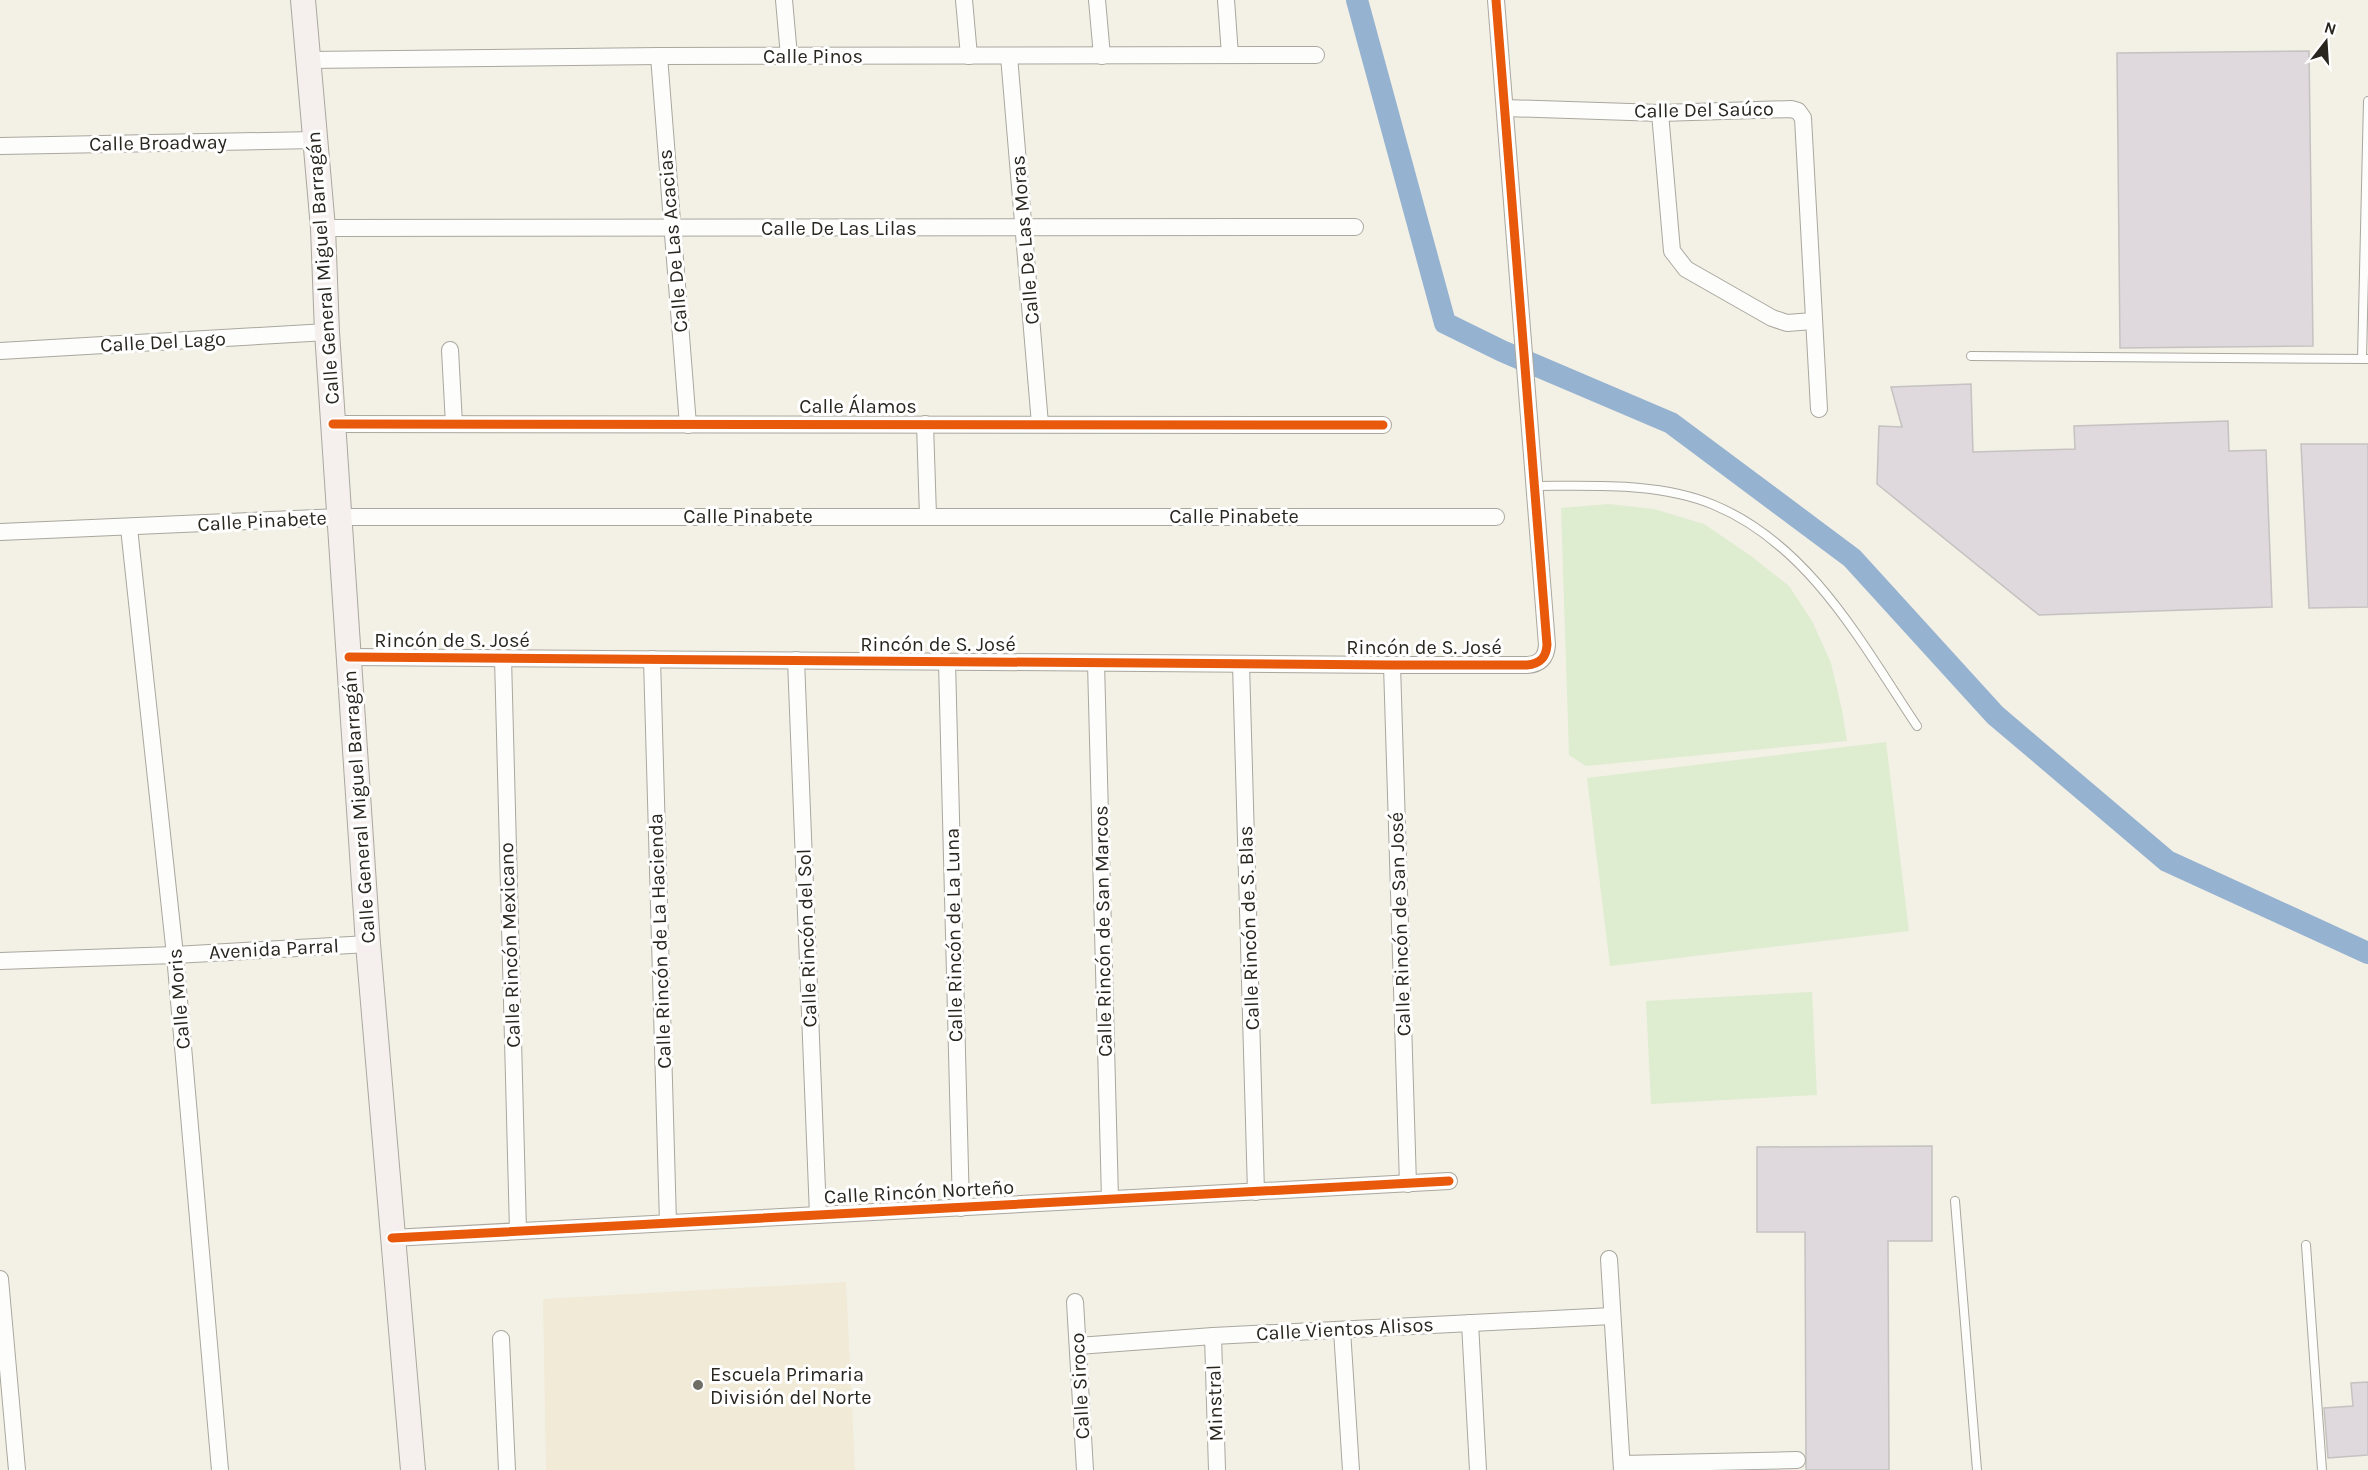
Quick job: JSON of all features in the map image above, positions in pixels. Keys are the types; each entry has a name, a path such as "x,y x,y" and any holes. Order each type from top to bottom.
{"main road":[{"name":"Calle General Miguel Barragán","path":"303,0 323,228 327,332 368,944 413,1470"}],"street":[{"path":"784,0 789,56"},
{"path":"964,0 969,56"},
{"path":"1097,0 1102,56"},
{"path":"1226,0 1230,55"},
{"path":"1496,0 1534,486"},
{"name":"Calle Pinos","path":"309,60 659,56 1316,55"},
{"name":"Calle De Las Acacias","path":"659,56 688,426"},
{"name":"Calle De Las Moras","path":"1009,56 1040,424"},
{"name":"Calle Del Saúco","path":"1504,108 1660,113 1791,109 1801,114 1813,321"},
{"path":"1660,113 1672,251 1686,269 1772,318 1787,323 1813,321 1819,409"},
{"name":"Calle Broadway","path":"0,146 315,140"},
{"name":"Calle De Las Lilas","path":"323,228 1355,227"},
{"name":"Calle Del Lago","path":"0,351 327,332"},
{"path":"450,350 454,424"},
{"name":"Calle Álamos","path":"333,424 1383,425"},
{"path":"926,424 928,516"},
{"name":"Rincón de S. José","path":"350,657 1392,665 1534,664 1544,658 1547,645 1534,486"},
{"name":"Calle Pinabete","path":"0,532 340,517 1496,517"},
{"name":"Calle Moris","path":"129,528 175,955 220,1470"},
{"name":"Calle Rincón Mexicano","path":"503,658 518,1232"},
{"name":"Calle Rincón de La Hacienda","path":"652,659 668,1223"},
{"name":"Calle Rincón del Sol","path":"796,660 818,1215"},
{"name":"Calle Rincón de La Luna","path":"947,662 961,1208"},
{"name":"Calle Rincón de San Marcos","path":"1096,663 1110,1199"},
{"name":"Calle Rincón de S. Blas","path":"1241,664 1256,1192"},
{"name":"Calle Rincón de San José","path":"1392,665 1408,1184"},
{"name":"Avenida Parral","path":"0,961 175,955 368,944"},
{"name":"Calle Rincón Norteño","path":"392,1238 1449,1181"},
{"path":"1609,1259 1622,1467 1797,1460"},
{"path":"0,1280 17,1470"},
{"name":"Calle Siroco","path":"1075,1302 1085,1470"},
{"name":"Calle Vientos Alisos","path":"1078,1346 1213,1336 1612,1316"},
{"path":"1470,1323 1478,1470"},
{"path":"1342,1330 1351,1470"},
{"name":"Minstral","path":"1213,1336 1217,1470"},
{"path":"501,1338 507,1470"}],"lane":[{"path":"1971,356 2365,359 2368,101"},
{"path":"1534,486 1620,486 1674,494 1714,505 1752,526 1787,552 1819,584 1917,726"},
{"path":"1955,1201 1977,1470"},
{"path":"2306,1245 2322,1470"}],"shaded area":[{"name":"Escuela Primaria División del Norte","path":"846,1282 855,1470 546,1470 543,1299"}],"green space":[{"path":"1608,504 1654,509 1704,524 1751,556 1789,586 1812,621 1831,663 1847,741 1586,766 1569,755 1561,508"},
{"path":"1886,742 1909,931 1610,966 1587,778"},
{"path":"1812,992 1817,1095 1651,1104 1646,1001"}],"building":[{"path":"2309,51 2313,346 2120,348 2117,53"},
{"path":"1971,384 1973,452 2075,449 2074,426 2228,421 2229,451 2266,450 2272,607 2039,615 1877,484 1879,426 1902,427 1891,387"},
{"path":"2301,444 2368,444 2368,607 2309,608"},
{"path":"1932,1146 1932,1241 1888,1241 1889,1470 1806,1470 1805,1232 1757,1232 1757,1147"},
{"path":"2368,1382 2368,1455 2328,1458 2324,1408 2353,1406 2351,1383"}],"waterway":[{"path":"1357,0 1445,323 1502,351 1671,423 1852,558 1995,715 2167,861 2368,953"}],"cycle path":[{"path":"349,657 1392,665 1527,665 1539,662 1544,657 1547,645 1496,0"},
{"path":"333,424 1383,425"},
{"path":"392,1238 1449,1181"}],"place":[{"name":"Escuela Primaria División del Norte","path":"698,1385"}]}
